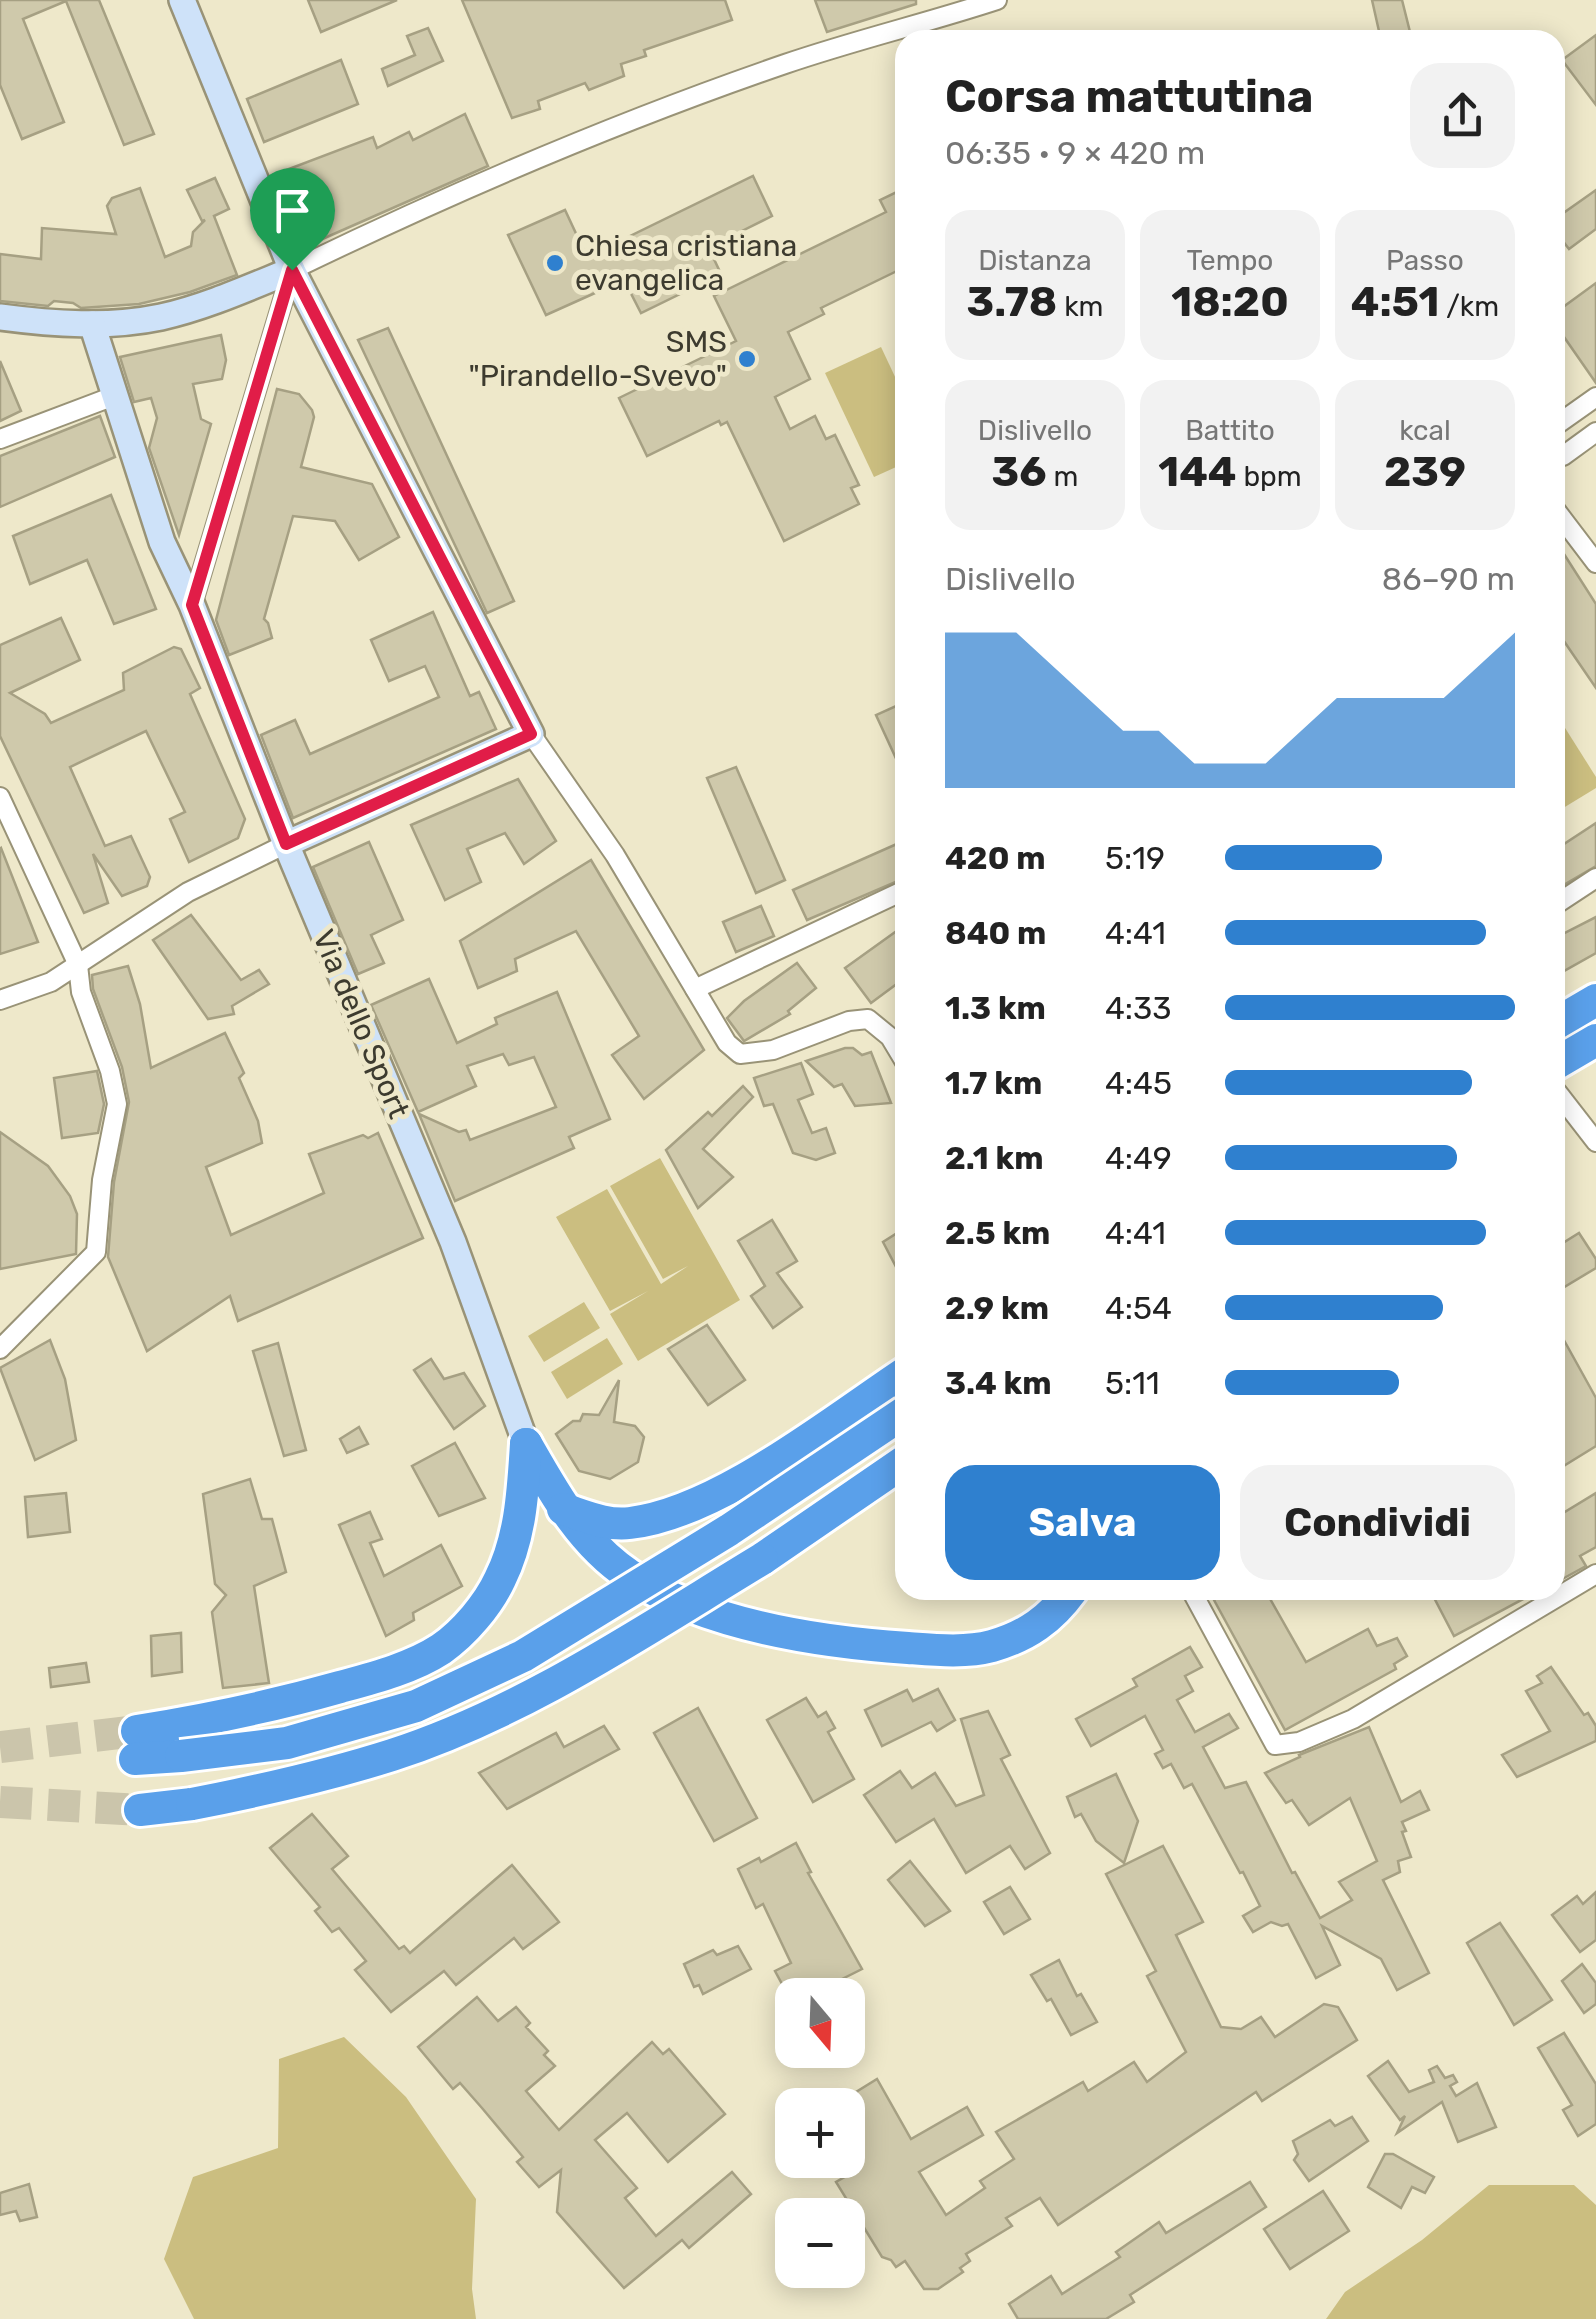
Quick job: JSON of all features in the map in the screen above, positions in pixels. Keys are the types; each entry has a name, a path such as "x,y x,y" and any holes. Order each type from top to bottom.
{"highway":[{"path":"1565,1018 1596,1000"},
{"path":"1565,1069 1596,1040"},
{"path":"563,1509 605,1523 630,1524 678,1512 734,1486 895,1380"},
{"path":"136,1745 176,1741 287,1743 416,1706 506,1665 729,1530 895,1419"},
{"path":"526,1444 563,1509 626,1573 667,1597 788,1633 882,1646 943,1650 988,1647 1026,1634 1054,1614 1064,1600"},
{"path":"176,1741 384,1675 440,1649 474,1618 500,1580 516,1535 526,1444"},
{"path":"140,1810 279,1787 394,1754 490,1715 567,1677 762,1560 895,1469"},
{"path":"860,1493 895,1477"}],"street":[{"path":"182,0 292,270 531,734 615,854 722,1038 740,1054 773,1050 848,1021 868,1019 895,1046"},
{"path":"897,30 997,0"},
{"path":"0,317 92,324 161,317 210,302 292,270 510,168 608,128 788,63 895,31"},
{"path":"192,605 292,270"},
{"name":"Via dello Sport","path":"92,324 162,542 192,605 286,844 453,1242 526,1444"},
{"path":"0,440 114,396"},
{"path":"1565,419 1596,397"},
{"path":"1565,455 1596,432"},
{"path":"1565,522 1596,563"},
{"path":"0,1000 51,982 180,896 531,734"},
{"path":"0,797 78,965 81,992 110,1071 116,1104 102,1180 96,1252 0,1350"},
{"path":"1565,898 1596,878"},
{"path":"695,988 895,895"},
{"path":"1565,1092 1596,1142"},
{"path":"1565,1593 1596,1574"},
{"path":"1196,1600 1275,1745 1299,1742 1354,1719 1553,1600"}],"shaded area":[{"path":"881,347 895,377 895,468 874,477 825,373"},
{"path":"1565,728 1596,777 1596,788 1565,807"},
{"path":"660,1158 740,1300 638,1361 610,1314 648,1291 610,1311 556,1217 607,1189 661,1284 688,1266 663,1279 610,1186"},
{"path":"584,1302 600,1328 544,1362 528,1336"},
{"path":"607,1338 623,1364 567,1399 551,1372"},
{"path":"344,2037 406,2097 476,2199 472,2289 476,2319 194,2319 164,2259 193,2177 278,2148 279,2059"},
{"path":"1489,2185 1574,2185 1596,2205 1596,2319 1326,2319 1345,2292 1422,2240"}],"building":[{"path":"0,0 99,0 154,134 124,145 66,1 23,19 64,122 22,139 0,85"},
{"path":"308,0 397,0 321,32"},
{"path":"462,0 725,0 732,20 644,50 646,56 621,64 624,76 589,90 585,83 538,101 540,109 512,118"},
{"path":"815,0 916,0 916,4 827,32"},
{"path":"1372,0 1402,0 1410,30 1379,30"},
{"path":"428,28 443,61 388,86 382,69 415,55 407,36"},
{"path":"1596,35 1596,105 1565,64 1565,58"},
{"path":"341,60 358,104 264,142 247,99"},
{"path":"465,114 488,166 302,248 273,175 373,137 377,148 409,132 413,140"},
{"path":"753,176 772,216 740,232 745,242 713,257 721,274 641,313 624,280 546,315 508,235 565,210 587,257"},
{"path":"215,178 229,209 214,216 237,275 139,304 81,308 54,301 48,306 0,301 0,254 41,259 42,228 116,234 107,206 112,198 140,188 165,257 191,246 193,232 205,220 202,221 187,190"},
{"path":"1596,190 1596,229 1569,249 1565,244 1565,212"},
{"name":"SMS \"Pirandello-Svevo\"","path":"895,193 895,272 821,308 824,314 788,332 810,379 775,397 790,429 815,416 826,439 835,435 859,485 851,488 859,504 784,541 727,422 721,425 719,421 647,456 619,398 736,341 714,296 886,212 880,200"},
{"path":"1596,283 1596,383 1565,338 1565,306"},
{"path":"388,328 514,601 487,613 358,340"},
{"path":"221,335 226,360 222,379 193,384 201,419 211,424 179,535 149,448 157,418 151,398 134,402 120,357"},
{"path":"0,361 21,411 0,421"},
{"path":"277,389 299,394 312,410 314,417 301,467 372,484 399,537 359,560 335,521 293,516 264,619 272,638 229,655 216,620"},
{"path":"100,416 115,457 0,507 0,456"},
{"path":"111,495 156,609 114,624 87,560 30,584 13,536"},
{"path":"1565,556 1596,604 1596,688 1565,643"},
{"path":"433,612 470,696 479,692 496,729 293,818 261,735 295,720 310,754 439,697 425,666 389,681 371,640"},
{"path":"61,618 80,660 10,693 45,714 51,723 124,690 123,673 174,647 181,649 200,688 190,694 245,819 238,838 189,862 170,819 185,812 146,731 70,767 105,846 131,836 150,877 147,886 122,896 93,854 108,903 84,913 0,736 0,645"},
{"path":"895,706 895,756 876,715"},
{"path":"736,767 785,880 756,893 707,778"},
{"path":"518,779 556,841 524,864 505,833 467,849 481,882 445,900 411,825"},
{"path":"1596,823 1596,866 1565,884 1565,843"},
{"path":"369,842 403,920 371,935 384,963 358,974 313,867"},
{"path":"895,845 895,882 807,920 793,890"},
{"path":"0,849 38,942 0,954"},
{"path":"591,860 704,1050 644,1099 612,1055 639,1036 576,931 515,959 517,971 478,988 460,941"},
{"path":"761,906 774,936 736,952 723,922"},
{"path":"191,915 241,980 259,970 269,984 232,1006 234,1014 208,1019 153,940"},
{"path":"1596,917 1596,953 1565,970 1565,933"},
{"path":"895,932 895,985 871,1003 845,968"},
{"path":"797,963 816,988 788,1011 790,1014 744,1041 727,1018"},
{"path":"128,966 140,1004 151,1068 225,1033 244,1073 239,1078 258,1121 262,1143 206,1167 231,1235 324,1193 309,1154 378,1133 423,1238 238,1321 230,1296 147,1351 108,1257 114,1182 129,1102 122,1067 93,989 92,975"},
{"path":"429,979 457,1043 497,1024 495,1018 557,992 610,1119 569,1137 574,1148 455,1201 419,1114 459,1132 466,1130 470,1140 556,1107 534,1057 509,1065 503,1054 467,1066 476,1086 418,1112 371,1005"},
{"path":"853,1048 862,1055 871,1052 891,1103 855,1106 842,1084 834,1087 806,1061"},
{"path":"801,1063 813,1094 798,1100 812,1133 826,1128 835,1153 816,1160 793,1153 773,1104 764,1106 754,1078"},
{"path":"97,1071 104,1104 98,1133 62,1138 54,1078"},
{"path":"743,1086 753,1097 703,1149 733,1177 698,1208 666,1150 708,1112 712,1116"},
{"path":"0,1132 48,1166 70,1196 77,1214 76,1254 0,1269"},
{"path":"772,1220 797,1261 777,1273 802,1307 773,1328 751,1296 765,1286 738,1241"},
{"path":"1579,1233 1596,1259 1596,1268 1565,1287 1565,1242"},
{"path":"895,1234 895,1265 883,1242"},
{"path":"707,1325 745,1380 708,1405 668,1349"},
{"path":"50,1340 65,1379 76,1440 35,1460 0,1368"},
{"path":"1565,1342 1596,1398 1596,1446 1565,1465"},
{"path":"278,1343 306,1450 284,1456 253,1351"},
{"path":"431,1359 444,1379 464,1373 485,1406 454,1429 414,1370"},
{"path":"619,1380 614,1422 635,1426 644,1437 638,1462 610,1479 579,1471 556,1434 573,1421 580,1421 583,1414 599,1415"},
{"path":"359,1427 368,1444 347,1453 340,1439"},
{"path":"455,1443 485,1498 439,1516 412,1466"},
{"path":"250,1479 262,1519 272,1519 286,1572 254,1586 269,1683 223,1688 212,1612 226,1595 215,1584 203,1494"},
{"path":"66,1493 70,1532 28,1537 25,1497"},
{"path":"1596,1493 1596,1547 1580,1556 1586,1566 1565,1578 1565,1512"},
{"path":"370,1512 382,1539 370,1543 384,1576 441,1545 462,1586 413,1613 414,1620 386,1636 339,1525"},
{"path":"1214,1600 1271,1600 1306,1662 1368,1629 1377,1646 1397,1638 1407,1656 1394,1664 1396,1669 1285,1730"},
{"path":"1435,1600 1521,1600 1454,1636"},
{"path":"181,1633 182,1672 152,1676 151,1636"},
{"path":"1190,1647 1202,1667 1185,1676 1193,1691 1177,1700 1195,1732 1229,1714 1238,1728 1203,1747 1225,1788 1246,1782 1292,1873 1295,1872 1320,1918 1352,1900 1339,1882 1377,1861 1350,1798 1309,1825 1292,1800 1286,1803 1265,1773 1369,1727 1401,1802 1420,1791 1429,1810 1402,1822 1411,1857 1398,1861 1400,1872 1383,1880 1429,1973 1397,1990 1381,1959 1322,1926 1340,1965 1316,1978 1288,1924 1271,1922 1253,1932 1243,1916 1260,1906 1243,1872 1240,1873 1192,1784 1184,1788 1171,1764 1163,1768 1155,1754 1163,1750 1145,1716 1091,1746 1076,1719 1137,1686 1133,1679"},
{"path":"86,1663 89,1682 51,1687 49,1668"},
{"path":"1551,1667 1596,1726 1596,1741 1517,1777 1502,1755 1550,1731 1526,1691 1542,1683 1537,1676"},
{"path":"938,1689 955,1720 937,1731 931,1722 882,1746 865,1710 907,1690 913,1701"},
{"path":"806,1698 818,1717 826,1712 835,1728 828,1732 854,1779 813,1802 767,1720"},
{"path":"698,1708 757,1818 714,1841 654,1733"},
{"path":"988,1711 1010,1755 1001,1759 1050,1853 1025,1869 1010,1846 966,1873 934,1819 896,1842 864,1795 900,1771 912,1788 935,1773 956,1806 984,1795 961,1719"},
{"path":"604,1726 619,1749 507,1809 479,1773 556,1733 564,1747"},
{"path":"1116,1774 1138,1821 1124,1863 1096,1841 1081,1814 1075,1817 1067,1797"},
{"path":"312,1814 348,1856 332,1869 399,1949 404,1946 410,1953 512,1865 559,1922 523,1949 514,1938 456,1985 444,1971 391,2012 355,1970 366,1961 339,1928 332,1932 315,1911 320,1907 270,1848"},
{"path":"796,1843 811,1872 808,1873 862,1969 844,1978 779,1978 775,1971 791,1963 763,1904 756,1908 738,1869 759,1858 761,1862"},
{"path":"1163,1846 1203,1922 1176,1935 1221,2027 1241,2029 1261,2017 1275,2037 1324,2004 1338,2007 1357,2040 1262,2101 1256,2092 1058,2225 1040,2198 1006,2218 1012,2226 966,2254 970,2261 960,2268 963,2272 938,2289 924,2289 905,2261 896,2267 882,2257 865,2229 865,2198 846,2198 836,2182 843,2178 865,2178 862,2088 877,2079 911,2139 967,2107 983,2135 919,2172 946,2215 985,2188 980,2181 1014,2159 996,2132 1083,2082 1088,2091 1134,2062 1147,2082 1186,2052 1147,1976 1156,1971 1106,1874"},
{"path":"910,1861 950,1911 925,1926 888,1880"},
{"path":"1010,1887 1030,1919 1004,1934 984,1902"},
{"path":"1596,1892 1596,1940 1580,1952 1552,1915 1577,1896 1583,1904"},
{"path":"1500,1923 1552,2000 1514,2025 1467,1943"},
{"path":"738,1946 751,1969 703,1994 699,1985 694,1987 684,1964 713,1950 717,1955"},
{"path":"1059,1960 1077,1996 1081,1994 1097,2022 1071,2035 1051,1999 1047,2001 1031,1975"},
{"path":"1582,1964 1596,1983 1596,2004 1584,2013 1562,1981"},
{"path":"477,1997 498,2021 516,2007 530,2023 526,2027 548,2051 544,2055 555,2066 526,2091 559,2130 652,2042 663,2054 669,2049 725,2114 668,2162 627,2113 595,2140 637,2188 625,2198 656,2236 732,2172 751,2194 689,2248 682,2240 624,2288 557,2212 561,2170 539,2187 517,2162 523,2157 482,2108 460,2083 453,2089 418,2047"},
{"path":"1564,2033 1596,2084 1596,2124 1578,2136 1563,2110 1572,2105 1538,2048"},
{"path":"1388,2061 1409,2092 1434,2082 1429,2070 1437,2066 1445,2078 1453,2075 1457,2082 1450,2086 1456,2096 1477,2083 1496,2127 1458,2142 1442,2102 1397,2133 1405,2116 1400,2120 1368,2076"},
{"path":"1352,2117 1368,2141 1309,2181 1294,2160 1298,2154 1293,2141 1330,2120 1335,2126"},
{"path":"1385,2154 1393,2154 1434,2177 1425,2193 1412,2187 1401,2208 1368,2187"},
{"path":"1250,2182 1266,2207 1130,2295 1134,2302 1106,2319 1018,2319 1009,2304 1051,2276 1062,2294 1120,2257 1116,2252 1159,2222 1166,2233"},
{"path":"29,2184 37,2217 20,2221 16,2211 0,2215 0,2193"},
{"path":"1323,2191 1349,2231 1290,2269 1264,2229"}],"tunnel":[{"path":"0,1747 137,1731"},
{"path":"0,1802 140,1810"}],"place":[{"name":"Chiesa cristiana evangelica","path":"555,263"},
{"name":"SMS \"Pirandello-Svevo\"","path":"747,359"}],"route":[{"path":"292,270 531,734 286,844 192,605 292,270"}]}
